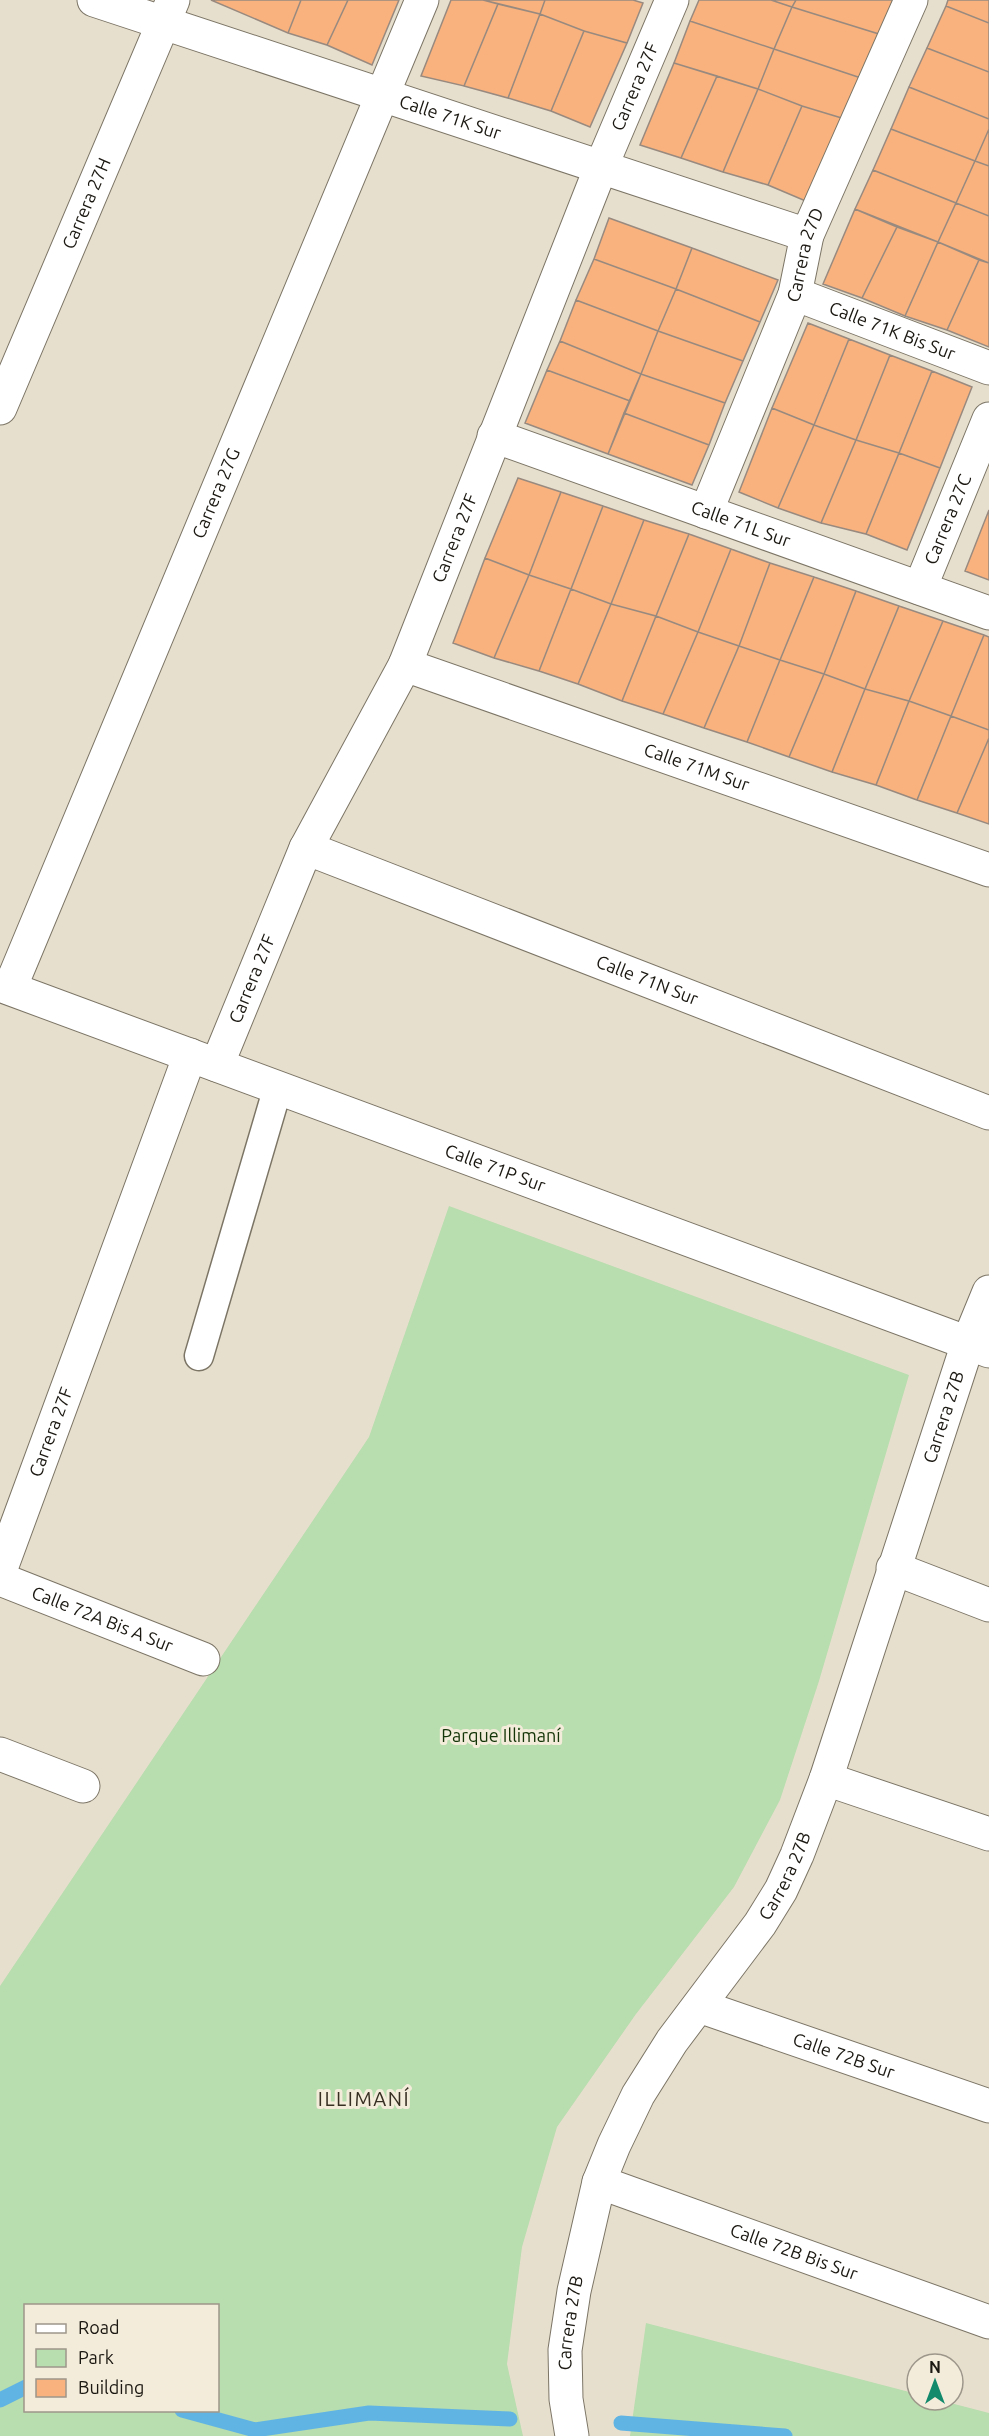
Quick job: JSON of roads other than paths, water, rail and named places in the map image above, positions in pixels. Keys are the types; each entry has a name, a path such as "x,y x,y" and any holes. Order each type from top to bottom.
{"street":[{"name":"Calle 71K Sur","path":"94,0 168,11 382,95 807,235"},
{"name":"Carrera 27G","path":"5,987 422,0"},
{"name":"Carrera 27F","path":"0,1571 203,1060 306,848 405,665 601,167 672,0"},
{"name":"Carrera 27D","path":"706,512 795,294 807,235 911,0"},
{"name":"Carrera 27H","path":"0,408 168,11"},
{"name":"Calle 71K Bis Sur","path":"795,294 989,368"},
{"name":"Carrera 27C","path":"920,588 989,419"},
{"name":"Calle 71L Sur","path":"494,436 989,613"},
{"name":"Calle 71M Sur","path":"405,665 989,870"},
{"name":"Calle 71N Sur","path":"306,848 989,1113"},
{"name":"Calle 71P Sur","path":"5,987 979,1347"},
{"name":"Carrera 27B","path":"572,2436 566,2399 565,2350 574,2291 600,2182 614,2145 638,2095 672,2041 760,1924 781,1890 826,1779 893,1568 979,1347 989,1292"},
{"path":"893,1568 989,1605"},
{"name":"Calle 72A Bis A Sur","path":"0,1580 203,1659"},
{"path":"0,1754 83,1786"},
{"path":"826,1779 989,1834"},
{"name":"Calle 72B Sur","path":"699,2006 989,2106"},
{"name":"Calle 72B Bis Sur","path":"600,2182 989,2322"}],"lane":[{"path":"200,1356 278,1088"}],"waterway":[{"path":"0,2400 24,2388"},
{"path":"189,2412 255,2430 369,2413 510,2419"},
{"path":"621,2423 785,2436"}],"district":[{"name":"ILLIMANÍ","path":"364,2099"}],"park label":[{"name":"Parque Illimaní","path":"501,1736"}]}
